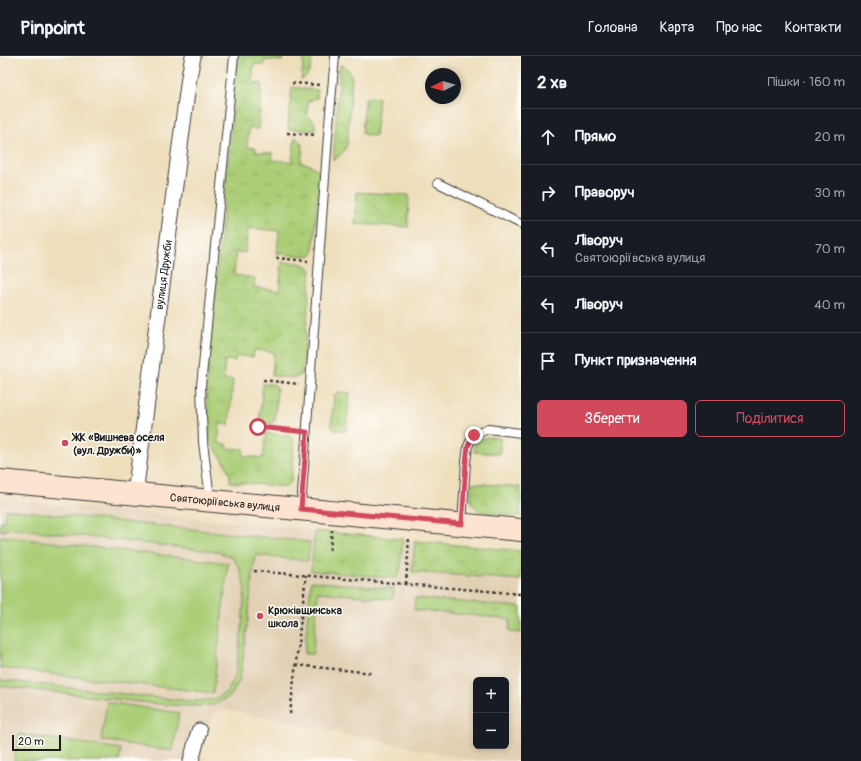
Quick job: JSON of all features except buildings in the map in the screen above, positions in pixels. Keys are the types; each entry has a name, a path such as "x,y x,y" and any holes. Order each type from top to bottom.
{"street":[{"name":"вулиця Дружби","path":"135,494 193,56"},
{"name":"Святоюріївська вулиця","path":"0,481 521,530"},
{"path":"191,761 198,731"}],"lane":[{"path":"210,501 203,442 201,386 234,56"},
{"path":"301,509 331,86 335,56"},
{"path":"438,184 521,224"},
{"path":"462,524 468,446 474,435 488,430 521,433"}],"path":[{"path":"292,83 331,86"},
{"path":"287,133 328,136"},
{"path":"276,258 319,262"},
{"path":"263,380 310,385"},
{"path":"258,427 307,432"},
{"path":"330,550 333,528"},
{"path":"406,584 410,534"},
{"path":"254,570 521,594"},
{"path":"290,714 306,575"},
{"path":"296,665 373,673"}],"shaded area":[{"name":"Крюківщинська школа","path":"0,499 521,551 521,761 475,761 222,709 211,718 200,761 0,761"}],"green space":[{"path":"238,56 283,56 282,61 265,60 264,65 254,64 252,83 262,84 258,129 249,128 247,147 256,148 256,152 273,153 272,160 292,162 295,137 302,146 301,163 312,166 320,173 313,254 309,256 277,254 279,231 248,228 245,253 236,252 234,275 255,278 254,287 279,290 282,262 302,264 311,270 303,370 299,376 295,378 272,376 274,352 254,350 253,357 236,356 235,361 225,360 223,379 233,380 229,425 220,424 218,443 227,444 227,448 244,449 243,456 263,458 266,433 290,436 294,442 291,482 286,487 230,482 230,475 224,461 210,442 206,386"},
{"path":"304,56 312,56 309,73 301,80"},
{"path":"340,65 348,70 352,78 347,145 341,154 333,160"},
{"path":"292,87 317,90 317,98 308,101 307,116 315,123 315,131 288,129"},
{"path":"370,97 379,98 375,136 362,133 365,100"},
{"path":"357,192 409,195 408,227 355,224"},
{"path":"263,384 274,384 277,388 275,421 271,424 259,423"},
{"path":"339,392 350,393 346,431 335,430 331,426 334,395"},
{"path":"488,437 500,438 500,454 474,452 475,444 479,439"},
{"path":"472,483 521,487 521,516 488,513 476,509 471,500"},
{"path":"6,509 310,542 308,561 255,555 240,679 231,696 214,705 167,705 0,686 0,680 168,699 193,701 212,700 227,692 235,677 242,628 245,588 240,569 232,557 218,552 13,528 0,531 0,522 4,521"},
{"path":"315,531 403,539 400,572 396,578 311,571"},
{"path":"0,536 228,563 213,693 0,668"},
{"path":"415,541 521,551 521,580 412,572"},
{"path":"311,581 394,589 393,599 318,592 313,654 304,654"},
{"path":"415,598 521,607 521,633 509,632 510,619 414,610"},
{"path":"107,702 179,713 173,751 101,740"},
{"path":"19,734 121,749 119,761 14,761"}],"place":[{"name":"ЖК «Вишнева оселя (вул. Дружби)»","path":"65,443"},
{"name":"Крюківщинська школа","path":"260,616"}],"route":[{"path":"258,427 307,432 301,509 462,524 468,446 474,435"}]}
